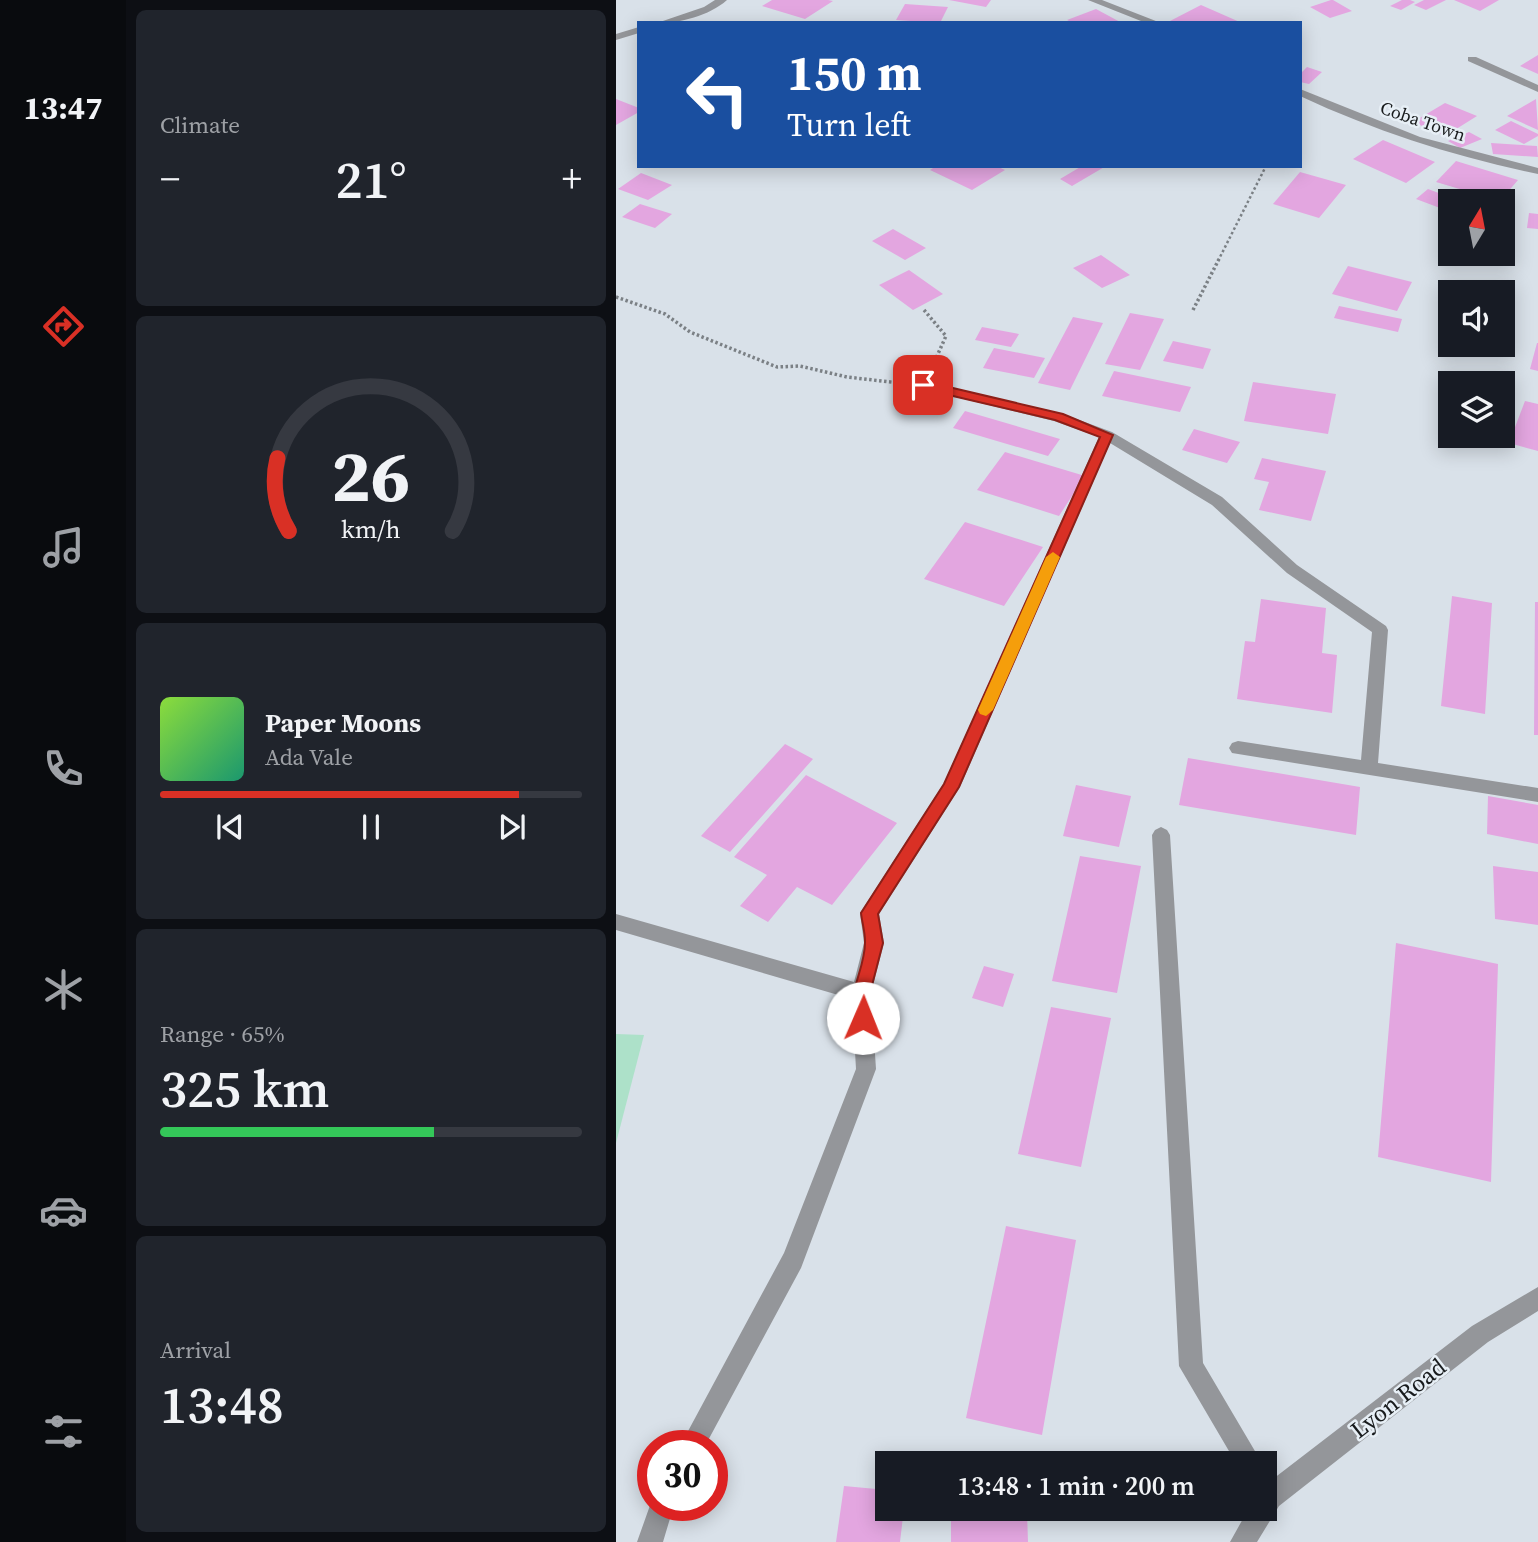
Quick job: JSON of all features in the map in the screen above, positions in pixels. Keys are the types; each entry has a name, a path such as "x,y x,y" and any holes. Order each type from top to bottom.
{"street":[{"path":"668,21 706,9 722,0"},
{"path":"1093,0 1151,21"},
{"path":"616,37 637,31"},
{"path":"1472,59 1538,89"},
{"name":"Coba Town","path":"1302,93 1328,106 1418,139 1483,160 1538,171"},
{"path":"923,385 1058,417 1107,435 1217,500 1292,569 1380,630 1369,768"},
{"path":"701,1430 793,1260 866,1069 861,993 874,943 869,913 951,787 1107,435"},
{"path":"1238,748 1538,795"},
{"path":"1161,835 1191,1366 1243,1451"},
{"path":"616,922 861,993"},
{"name":"Lyon Road","path":"1277,1491 1480,1334 1538,1298"},
{"path":"650,1542 657,1521"},
{"name":"Lyon Road","path":"1243,1542 1254,1521"}],"path":[{"path":"1194,310 1265,168"},
{"path":"616,297 664,314 690,332 778,367 800,366 848,377 923,385 946,336 924,310"}],"green space":[{"path":"616,1034 644,1035 616,1143"}],"building":[{"path":"772,0 833,1 805,19 762,6"},
{"path":"949,0 991,0 986,7"},
{"path":"1331,0 1352,11 1330,18 1310,7"},
{"path":"1402,0 1415,2 1401,10 1390,6"},
{"path":"1424,0 1446,0 1426,10 1414,5"},
{"path":"1454,0 1499,0 1480,11"},
{"path":"905,4 948,7 941,21 896,20"},
{"path":"1201,5 1237,21 1170,21"},
{"path":"1096,9 1118,21 1069,21 1067,20"},
{"path":"1538,55 1538,74 1520,66"},
{"path":"1307,67 1322,72 1309,84 1302,82 1302,72"},
{"path":"616,99 637,107 637,113 616,125"},
{"path":"1536,99 1538,130 1507,116"},
{"path":"1445,103 1477,116 1445,136 1413,122"},
{"path":"1511,121 1538,136 1524,144 1495,130"},
{"path":"1469,132 1482,139 1460,148 1448,141"},
{"path":"1383,140 1435,162 1406,183 1353,159"},
{"path":"1491,143 1537,146 1538,157 1493,154"},
{"path":"1456,161 1518,180 1510,189 1460,189 1436,182"},
{"path":"1000,168 1005,170 972,190 930,170"},
{"path":"1079,168 1103,168 1072,186 1060,179"},
{"path":"1300,172 1346,185 1319,218 1273,204"},
{"path":"641,173 672,185 648,200 618,189"},
{"path":"1428,189 1438,193 1438,207 1416,199"},
{"path":"640,204 672,214 655,228 622,217"},
{"path":"1529,213 1538,214 1538,229 1527,228"},
{"path":"893,229 926,248 905,260 872,241"},
{"path":"1101,255 1130,275 1102,288 1073,268"},
{"path":"1348,266 1412,282 1397,311 1332,294"},
{"path":"909,270 943,294 913,310 879,285"},
{"path":"1339,306 1402,319 1398,332 1334,318"},
{"path":"1130,313 1164,319 1140,370 1105,364"},
{"path":"1073,317 1103,323 1070,390 1038,383"},
{"path":"982,327 1019,334 1011,347 975,340"},
{"path":"1173,341 1211,349 1203,369 1163,361"},
{"path":"1538,343 1538,371 1530,369"},
{"path":"994,348 1045,358 1034,378 983,368"},
{"path":"1114,371 1191,387 1180,412 1102,396"},
{"path":"1253,382 1336,394 1328,434 1244,421"},
{"path":"1525,401 1538,404 1538,451 1515,445 1515,427"},
{"path":"965,411 1060,439 1048,456 953,428"},
{"path":"1194,429 1240,442 1227,463 1182,450"},
{"path":"1005,452 1085,476 1059,516 977,490"},
{"path":"1262,458 1326,471 1311,521 1259,510 1269,482 1254,479"},
{"path":"965,522 1043,547 1004,606 924,579"},
{"path":"1452,596 1492,603 1485,714 1441,706"},
{"path":"1261,599 1326,608 1322,653 1337,655 1332,713 1237,699 1245,641 1255,642"},
{"path":"1535,602 1538,602 1538,735 1534,735"},
{"path":"785,744 813,759 730,852 701,836"},
{"path":"1188,758 1360,787 1356,835 1179,805"},
{"path":"806,775 897,823 832,905 797,887 768,922 740,906 767,875 734,857"},
{"path":"1076,785 1131,796 1119,847 1063,836"},
{"path":"1488,796 1538,805 1538,844 1487,834"},
{"path":"1080,856 1141,866 1117,993 1052,981"},
{"path":"1493,866 1538,872 1538,925 1495,919"},
{"path":"1396,943 1498,964 1491,1182 1378,1157"},
{"path":"984,966 1014,974 1003,1007 972,998"},
{"path":"1051,1007 1111,1018 1081,1167 1018,1154"},
{"path":"1006,1226 1076,1240 1042,1435 966,1418"},
{"path":"844,1486 875,1489 875,1521 902,1521 900,1542 836,1542"},
{"path":"951,1521 1027,1521 1028,1542 951,1542"}],"slow traffic":[{"path":"986,710 1053,557"}],"route":[{"path":"863,1018 861,993 874,943 869,913 951,787 1107,435 1058,417 923,385"}]}
